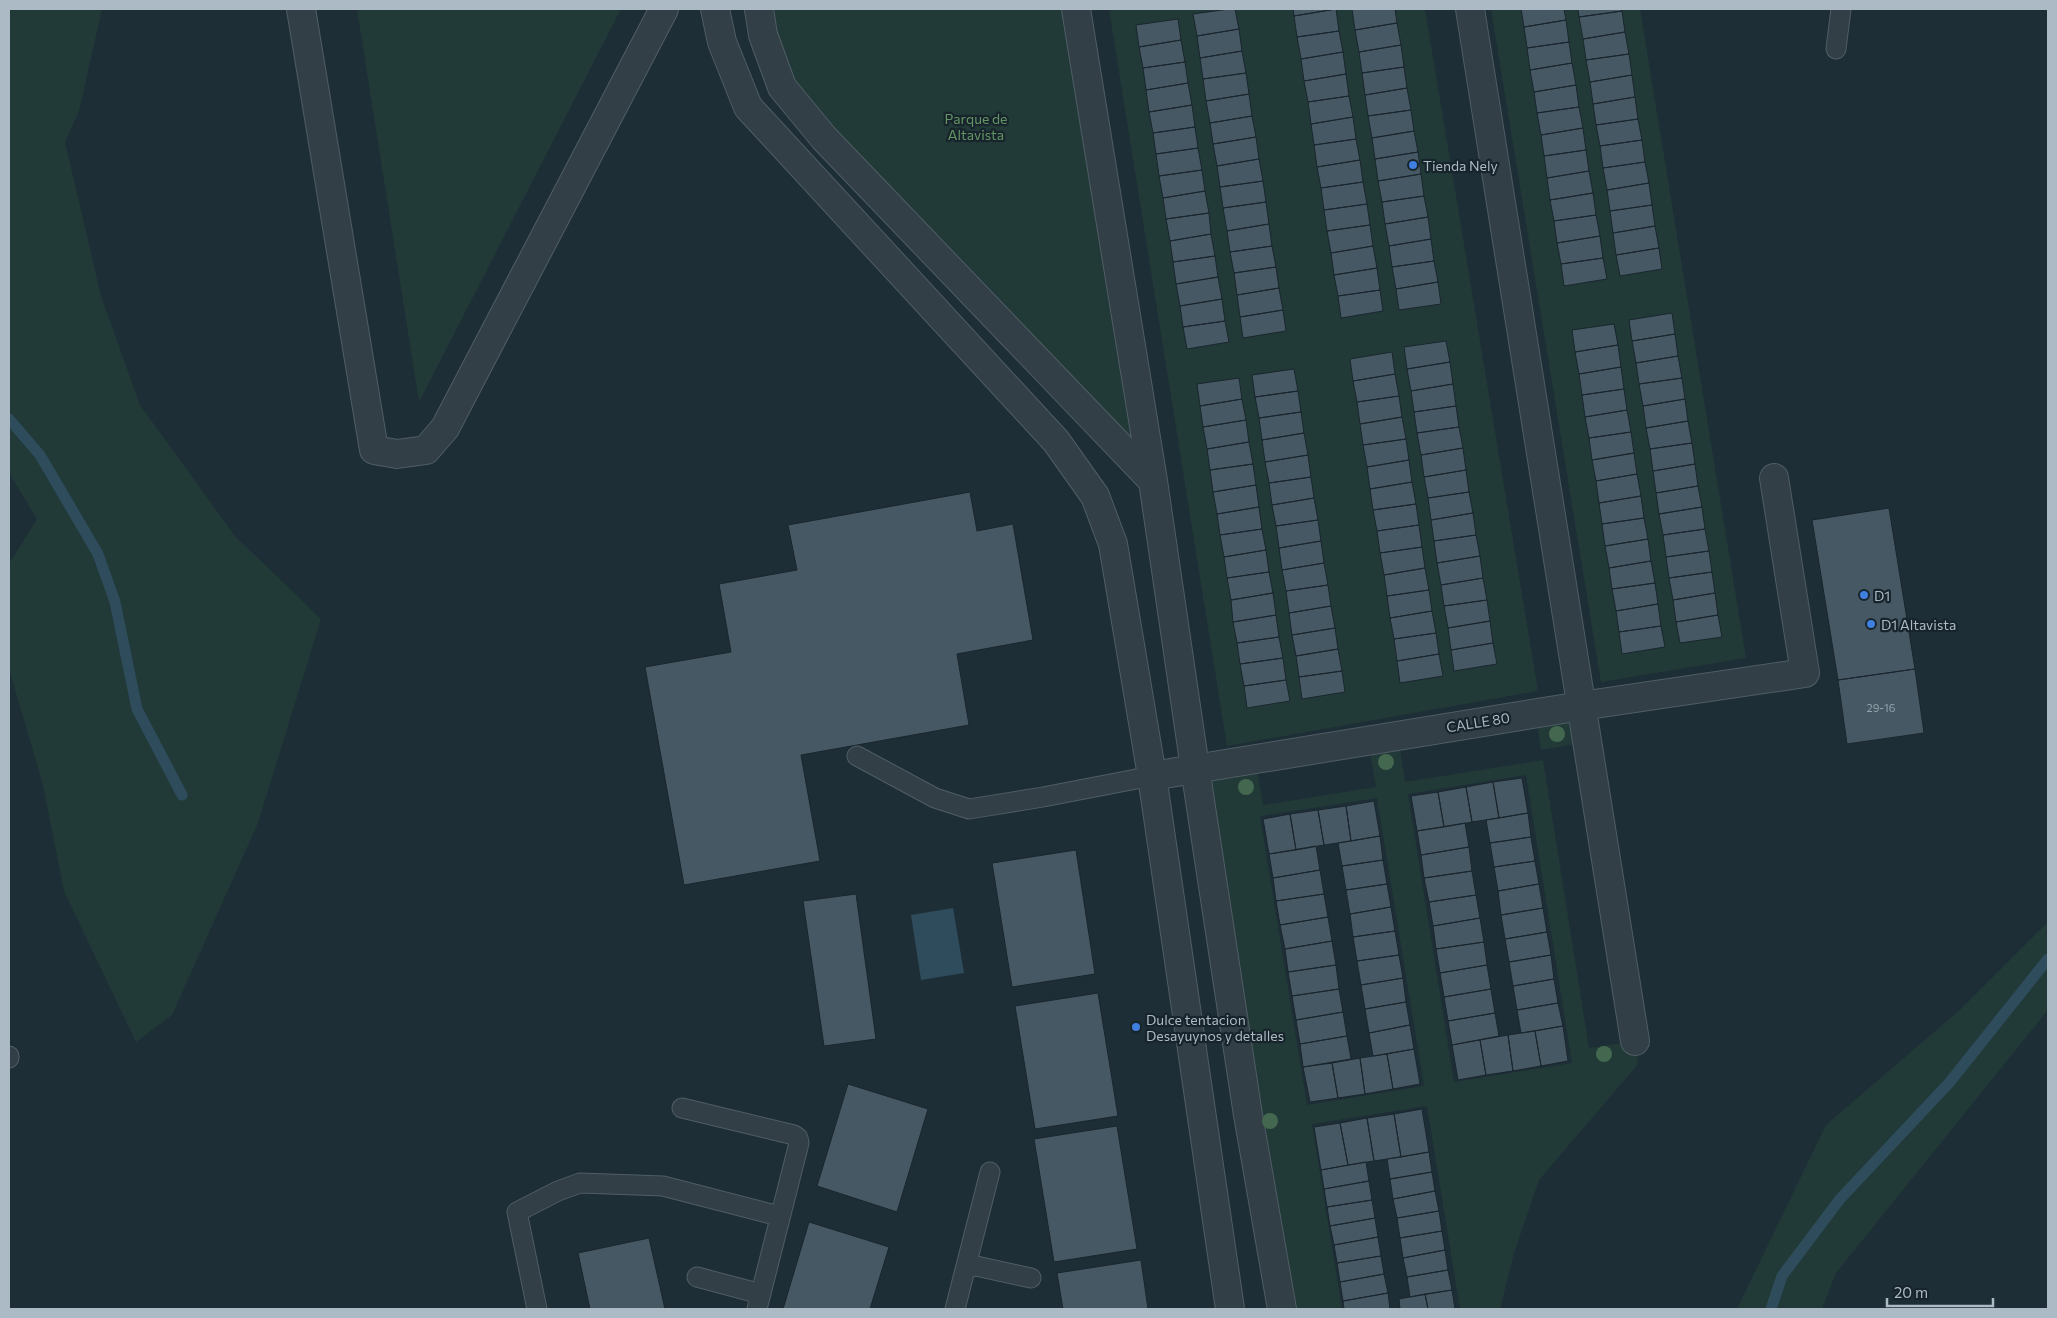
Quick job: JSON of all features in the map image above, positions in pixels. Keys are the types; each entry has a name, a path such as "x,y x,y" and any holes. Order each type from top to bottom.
{"street":[{"path":"300,9 374,450 398,454 426,450 445,428 664,9"},
{"path":"715,9 722,42 748,107 1056,441 1095,496 1113,544 1152,776 1230,1309"},
{"path":"759,9 763,35 782,87 824,138 1153,481"},
{"path":"1076,9 1153,481 1194,768 1251,1133 1282,1309"},
{"path":"1470,9 1635,1041"},
{"name":"CALLE 80","path":"1152,776 1581,706 1805,673 1774,478"}],"lane":[{"path":"1836,48 1841,9"},
{"path":"857,756 935,798 969,808 1043,797 1152,776"},
{"path":"682,1108 794,1135 798,1138 799,1143 779,1216 759,1302 697,1277"},
{"path":"956,1309 990,1172"},
{"path":"537,1309 517,1212 558,1191 580,1183 663,1186 779,1216"},
{"path":"967,1264 1031,1278"}],"green space":[{"path":"9,9 102,9 79,111 65,142 101,296 140,405 235,536 321,619 258,823 172,1015 136,1042 64,891 43,785 9,669 9,564 37,519 9,473"},
{"path":"357,9 621,9 419,402"},
{"name":"Parque de Altavista","path":"759,9 1076,9 1153,481 782,87"},
{"path":"1109,9 1425,9 1538,691 1227,746"},
{"path":"1491,9 1640,9 1746,658 1601,682"},
{"path":"1581,706 1587,742 1541,750 1536,713"},
{"path":"1398,735 1405,782 1543,760 1589,1048 1635,1041 1638,1064 1539,1180 1514,1253 1500,1309 1460,1309 1427,1106 1312,1124 1342,1309 1282,1309 1195,768 1255,758 1263,805 1376,787 1368,740","holes":["1526,775 1572,1063 1454,1082 1408,794","1377,798 1424,1086 1307,1105 1260,816"]},
{"path":"2048,922 2048,1010 1836,1273 1822,1309 1737,1309 1826,1125 1961,1009"}],"water":[{"path":"953,908 964,973 921,980 911,915"}],"building":[{"path":"1235,9 1239,29 1197,36 1193,14"},
{"path":"1293,9 1336,9 1294,16"},
{"path":"1336,9 1339,31 1297,37 1294,16"},
{"path":"1352,9 1395,9 1397,23 1355,30"},
{"path":"1521,9 1564,9 1566,20 1524,27"},
{"path":"1578,9 1622,9 1622,11 1579,17"},
{"path":"1622,11 1625,32 1583,39 1579,17"},
{"path":"1178,19 1181,40 1139,47 1136,25"},
{"path":"1566,20 1569,42 1527,48 1524,27"},
{"path":"1397,23 1401,45 1359,52 1355,30"},
{"path":"1239,29 1242,51 1200,58 1197,36"},
{"path":"1339,31 1343,52 1301,59 1297,37"},
{"path":"1625,32 1629,54 1586,60 1583,39"},
{"path":"1181,40 1185,62 1143,68 1139,47"},
{"path":"1569,42 1572,63 1530,70 1527,48"},
{"path":"1401,45 1404,67 1362,73 1359,52"},
{"path":"1242,51 1246,73 1203,79 1200,58"},
{"path":"1343,52 1346,74 1304,81 1301,59"},
{"path":"1629,54 1632,75 1590,82 1586,60"},
{"path":"1185,62 1188,83 1146,90 1143,68"},
{"path":"1572,63 1576,85 1534,92 1530,70"},
{"path":"1404,67 1407,88 1365,95 1362,73"},
{"path":"1246,73 1249,94 1206,101 1203,79"},
{"path":"1346,74 1349,96 1308,102 1304,81"},
{"path":"1632,75 1635,97 1593,104 1590,82"},
{"path":"1188,83 1192,105 1149,112 1146,90"},
{"path":"1576,85 1579,107 1537,113 1534,92"},
{"path":"1407,88 1411,110 1368,116 1365,95"},
{"path":"1249,94 1252,116 1210,123 1206,101"},
{"path":"1349,96 1353,117 1311,124 1308,102"},
{"path":"1635,97 1638,119 1596,125 1593,104"},
{"path":"1192,105 1195,127 1153,133 1149,112"},
{"path":"1579,107 1583,128 1541,135 1537,113"},
{"path":"1411,110 1414,131 1372,138 1368,116"},
{"path":"1252,116 1256,137 1213,144 1210,123"},
{"path":"1353,117 1356,139 1314,145 1311,124"},
{"path":"1638,119 1642,140 1600,146 1596,125"},
{"path":"1195,127 1198,148 1156,154 1153,133"},
{"path":"1583,128 1586,150 1544,156 1541,135"},
{"path":"1414,131 1418,152 1375,159 1372,138"},
{"path":"1256,137 1259,159 1217,166 1213,144"},
{"path":"1356,139 1360,160 1317,167 1314,145"},
{"path":"1642,140 1645,162 1603,168 1600,146"},
{"path":"1198,148 1202,170 1159,176 1156,154"},
{"path":"1586,150 1589,171 1547,178 1544,156"},
{"path":"1418,152 1421,174 1378,181 1375,159"},
{"path":"1259,159 1263,181 1220,187 1217,166"},
{"path":"1360,160 1363,182 1321,188 1317,167"},
{"path":"1645,162 1649,183 1607,190 1603,168"},
{"path":"1202,170 1205,191 1163,198 1159,176"},
{"path":"1589,171 1593,193 1550,200 1547,178"},
{"path":"1421,174 1424,196 1382,202 1378,181"},
{"path":"1263,181 1266,202 1223,208 1220,187"},
{"path":"1363,182 1367,204 1324,210 1321,188"},
{"path":"1649,183 1652,205 1610,211 1607,190"},
{"path":"1205,191 1209,213 1166,219 1163,198"},
{"path":"1593,193 1596,215 1554,221 1550,200"},
{"path":"1424,196 1428,217 1385,224 1382,202"},
{"path":"1266,202 1269,224 1227,231 1223,208"},
{"path":"1367,204 1370,225 1327,231 1324,210"},
{"path":"1652,205 1655,226 1613,233 1610,211"},
{"path":"1209,213 1211,234 1170,241 1166,219"},
{"path":"1596,215 1600,236 1557,243 1554,221"},
{"path":"1428,217 1431,239 1389,246 1385,224"},
{"path":"1269,224 1272,246 1230,252 1227,231"},
{"path":"1370,225 1373,246 1331,253 1327,231"},
{"path":"1655,226 1659,248 1616,255 1613,233"},
{"path":"1211,234 1215,256 1173,262 1170,241"},
{"path":"1600,236 1603,258 1561,264 1557,243"},
{"path":"1431,239 1434,261 1392,267 1389,246"},
{"path":"1272,246 1276,267 1234,273 1230,252"},
{"path":"1373,246 1377,268 1334,275 1331,253"},
{"path":"1659,248 1662,269 1620,276 1616,255"},
{"path":"1215,256 1218,277 1176,284 1173,262"},
{"path":"1603,258 1607,279 1564,286 1561,264"},
{"path":"1434,261 1438,282 1396,289 1392,267"},
{"path":"1276,267 1279,288 1237,295 1234,273"},
{"path":"1377,268 1380,290 1338,296 1334,275"},
{"path":"1218,277 1222,299 1180,306 1176,284"},
{"path":"1438,282 1441,304 1399,310 1396,289"},
{"path":"1279,288 1283,310 1240,317 1237,295"},
{"path":"1380,290 1383,311 1341,318 1338,296"},
{"path":"1222,299 1225,321 1183,327 1180,306"},
{"path":"1283,310 1286,331 1243,338 1240,317"},
{"path":"1672,313 1675,334 1632,341 1629,320"},
{"path":"1225,321 1229,342 1187,349 1183,327"},
{"path":"1614,324 1618,345 1575,352 1572,330"},
{"path":"1675,334 1678,356 1636,363 1632,341"},
{"path":"1446,341 1450,362 1407,369 1404,347"},
{"path":"1618,345 1621,367 1579,374 1575,352"},
{"path":"1392,352 1395,374 1353,381 1350,359"},
{"path":"1678,356 1682,378 1639,384 1636,363"},
{"path":"1450,362 1453,384 1411,391 1407,369"},
{"path":"1621,367 1624,389 1582,395 1579,374"},
{"path":"1294,369 1298,391 1255,397 1252,375"},
{"path":"1395,374 1399,396 1357,402 1353,381"},
{"path":"1239,378 1242,399 1200,406 1197,384"},
{"path":"1682,378 1685,399 1643,406 1639,384"},
{"path":"1453,384 1456,406 1414,412 1411,391"},
{"path":"1624,389 1627,410 1585,417 1582,395"},
{"path":"1298,391 1301,412 1259,418 1255,397"},
{"path":"1399,396 1402,417 1360,424 1357,402"},
{"path":"1242,399 1246,420 1203,427 1200,406"},
{"path":"1685,399 1688,421 1646,428 1643,406"},
{"path":"1456,406 1459,427 1417,433 1414,412"},
{"path":"1627,410 1631,432 1589,438 1585,417"},
{"path":"1301,412 1304,433 1262,440 1259,418"},
{"path":"1402,417 1406,439 1363,445 1360,424"},
{"path":"1246,420 1249,442 1207,449 1203,427"},
{"path":"1688,421 1692,443 1650,449 1646,428"},
{"path":"1459,427 1463,448 1421,455 1417,433"},
{"path":"1631,432 1634,453 1592,460 1589,438"},
{"path":"1304,433 1308,455 1265,462 1262,440"},
{"path":"1406,439 1409,460 1367,467 1363,445"},
{"path":"1249,442 1253,464 1210,470 1207,449"},
{"path":"1692,443 1695,464 1653,471 1650,449"},
{"path":"1463,448 1466,470 1424,477 1421,455"},
{"path":"1634,453 1637,474 1596,481 1592,460"},
{"path":"1308,455 1311,477 1269,483 1265,462"},
{"path":"1409,460 1412,482 1370,489 1367,467"},
{"path":"1253,464 1256,485 1213,492 1210,470"},
{"path":"1695,464 1698,486 1656,493 1653,471"},
{"path":"1466,470 1469,492 1428,498 1424,477"},
{"path":"1637,474 1641,496 1599,503 1596,481"},
{"path":"1311,477 1314,498 1272,505 1269,483"},
{"path":"1412,482 1416,504 1373,510 1370,489"},
{"path":"1256,485 1259,507 1217,514 1213,492"},
{"path":"1698,486 1702,507 1659,514 1656,493"},
{"path":"970,492 977,531 1013,524 1033,640 957,654 969,725 801,755 820,861 684,885 645,667 731,652 719,584 797,570 788,525"},
{"path":"1469,492 1473,513 1431,520 1428,498"},
{"path":"1641,496 1644,518 1602,524 1599,503"},
{"path":"1314,498 1318,520 1276,526 1272,505"},
{"path":"1416,504 1419,525 1377,531 1373,510"},
{"path":"1259,507 1262,529 1220,535 1217,514"},
{"path":"1702,507 1705,529 1663,535 1659,514"},
{"name":"D1","path":"1889,508 1915,669 1838,680 1812,520"},
{"path":"1473,513 1476,535 1434,541 1431,520"},
{"path":"1644,518 1648,539 1605,546 1602,524"},
{"path":"1318,520 1321,541 1279,548 1276,526"},
{"path":"1419,525 1422,547 1380,553 1377,531"},
{"path":"1262,529 1266,550 1224,557 1220,535"},
{"path":"1705,529 1709,551 1666,557 1663,535"},
{"path":"1476,535 1480,556 1437,563 1434,541"},
{"path":"1648,539 1651,561 1609,568 1605,546"},
{"path":"1321,541 1324,563 1282,570 1279,548"},
{"path":"1422,547 1425,568 1384,575 1380,553"},
{"path":"1266,550 1269,572 1227,578 1224,557"},
{"path":"1709,551 1712,572 1669,578 1666,557"},
{"path":"1480,556 1483,578 1441,585 1437,563"},
{"path":"1651,561 1655,583 1612,589 1609,568"},
{"path":"1324,563 1328,585 1286,591 1282,570"},
{"path":"1425,568 1429,590 1387,596 1384,575"},
{"path":"1269,572 1273,593 1231,600 1227,578"},
{"path":"1712,572 1715,593 1673,600 1669,578"},
{"path":"1483,578 1487,600 1444,606 1441,585"},
{"path":"1655,583 1658,604 1616,611 1612,589"},
{"path":"1328,585 1331,606 1289,613 1286,591"},
{"path":"1429,590 1432,611 1390,618 1387,596"},
{"path":"1273,593 1276,615 1233,622 1231,600"},
{"path":"1715,593 1718,615 1676,622 1673,600"},
{"path":"1487,600 1490,621 1448,628 1444,606"},
{"path":"1658,604 1661,626 1619,632 1616,611"},
{"path":"1331,606 1335,628 1292,635 1289,613"},
{"path":"1432,611 1436,633 1394,639 1390,618"},
{"path":"1276,615 1279,637 1237,643 1233,622"},
{"path":"1718,615 1722,637 1680,643 1676,622"},
{"path":"1490,621 1493,643 1451,650 1448,628"},
{"path":"1661,626 1665,647 1622,654 1619,632"},
{"path":"1335,628 1338,649 1296,656 1292,635"},
{"path":"1436,633 1439,654 1397,661 1394,639"},
{"path":"1279,637 1283,658 1240,664 1237,643"},
{"path":"1493,643 1497,664 1454,671 1451,650"},
{"path":"1338,649 1342,671 1299,677 1296,656"},
{"path":"1439,654 1443,676 1400,683 1397,661"},
{"path":"1283,658 1286,680 1244,686 1240,664"},
{"path":"1915,669 1924,733 1847,744 1838,680"},
{"path":"1342,671 1345,692 1302,699 1299,677"},
{"path":"1286,680 1290,701 1247,708 1244,686"},
{"path":"1522,778 1528,813 1499,818 1493,782"},
{"path":"1493,782 1499,818 1472,822 1466,787"},
{"path":"1466,787 1472,822 1444,827 1438,792"},
{"path":"1438,792 1444,827 1417,831 1411,796"},
{"path":"1374,801 1380,836 1351,841 1346,806"},
{"path":"1346,806 1351,841 1324,845 1318,810"},
{"path":"1318,810 1324,845 1296,850 1290,814"},
{"path":"1528,813 1531,837 1490,843 1486,820"},
{"path":"1290,814 1296,850 1269,854 1263,819"},
{"path":"1465,823 1469,847 1421,855 1417,831"},
{"path":"1380,836 1383,860 1342,866 1338,843"},
{"path":"1531,837 1535,861 1494,867 1490,843"},
{"path":"1316,846 1320,870 1273,878 1269,854"},
{"path":"1469,847 1472,871 1424,878 1421,855"},
{"path":"1076,850 1095,974 1012,987 992,863"},
{"path":"1383,860 1387,884 1346,890 1342,866"},
{"path":"1535,861 1539,884 1498,891 1494,867"},
{"path":"1320,870 1324,894 1276,901 1273,878"},
{"path":"1472,871 1476,895 1429,902 1424,878"},
{"path":"1387,884 1391,907 1350,914 1346,890"},
{"path":"1539,884 1543,908 1501,915 1498,891"},
{"path":"856,894 876,1039 824,1046 803,901"},
{"path":"1324,894 1328,917 1280,925 1276,901"},
{"path":"1476,895 1480,918 1433,926 1429,902"},
{"path":"1391,907 1395,931 1353,937 1350,914"},
{"path":"1543,908 1547,932 1505,939 1501,915"},
{"path":"1328,917 1332,941 1285,949 1280,925"},
{"path":"1480,918 1484,942 1436,949 1433,926"},
{"path":"1395,931 1399,955 1357,961 1353,937"},
{"path":"1547,932 1551,955 1509,962 1505,939"},
{"path":"1332,941 1336,965 1288,972 1285,949"},
{"path":"1484,942 1487,965 1440,973 1436,949"},
{"path":"1399,955 1403,978 1361,985 1357,961"},
{"path":"1551,955 1554,979 1513,986 1509,962"},
{"path":"1336,965 1339,989 1292,996 1288,972"},
{"path":"1487,965 1491,989 1444,997 1440,973"},
{"path":"1403,978 1406,1002 1365,1009 1361,985"},
{"path":"1554,979 1558,1003 1517,1010 1513,986"},
{"path":"1339,989 1343,1012 1296,1020 1292,996"},
{"path":"1491,989 1495,1013 1448,1021 1444,997"},
{"path":"1098,993 1118,1116 1035,1129 1015,1006"},
{"path":"1406,1002 1410,1025 1369,1033 1365,1009"},
{"path":"1558,1003 1563,1026 1521,1033 1517,1010"},
{"path":"1343,1012 1347,1036 1300,1044 1296,1020"},
{"path":"1495,1013 1499,1036 1452,1045 1448,1021"},
{"path":"1410,1025 1414,1049 1373,1056 1369,1033"},
{"path":"1563,1026 1568,1061 1541,1066 1535,1031"},
{"path":"1535,1031 1541,1066 1513,1071 1508,1035"},
{"path":"1508,1035 1513,1071 1486,1075 1480,1040"},
{"path":"1347,1036 1351,1059 1303,1067 1300,1044"},
{"path":"1480,1040 1486,1075 1458,1080 1452,1045"},
{"path":"1414,1049 1420,1084 1393,1089 1387,1054"},
{"path":"1387,1054 1393,1089 1365,1094 1360,1058"},
{"path":"1360,1058 1365,1094 1338,1098 1332,1063"},
{"path":"1332,1063 1338,1098 1310,1102 1303,1067"},
{"path":"848,1084 928,1109 897,1212 817,1186"},
{"path":"1422,1109 1429,1152 1401,1157 1394,1114"},
{"path":"1394,1114 1401,1157 1374,1161 1367,1118"},
{"path":"1367,1118 1374,1161 1348,1165 1340,1123"},
{"path":"1340,1123 1348,1165 1321,1170 1314,1127"},
{"path":"1117,1126 1137,1249 1054,1262 1034,1139"},
{"path":"1429,1152 1432,1172 1390,1179 1387,1159"},
{"path":"1366,1162 1369,1181 1324,1189 1321,1170"},
{"path":"1432,1172 1435,1191 1393,1199 1390,1179"},
{"path":"1369,1181 1372,1200 1327,1207 1324,1189"},
{"path":"1435,1191 1439,1211 1397,1218 1393,1199"},
{"path":"1372,1200 1375,1218 1330,1226 1327,1207"},
{"path":"1439,1211 1442,1231 1400,1238 1397,1218"},
{"path":"1375,1218 1378,1237 1334,1245 1330,1226"},
{"path":"809,1222 889,1247 870,1309 783,1309"},
{"path":"1442,1231 1445,1250 1403,1258 1400,1238"},
{"path":"1378,1237 1381,1256 1337,1263 1334,1245"},
{"path":"649,1238 665,1309 590,1309 578,1253"},
{"path":"1445,1250 1448,1270 1407,1277 1403,1258"},
{"path":"1381,1256 1384,1274 1340,1282 1337,1263"},
{"path":"1141,1260 1148,1309 1063,1309 1057,1273"},
{"path":"1448,1270 1452,1290 1410,1297 1407,1277"},
{"path":"1384,1274 1388,1293 1343,1301 1340,1282"},
{"path":"1452,1290 1455,1309 1428,1309 1425,1294"},
{"path":"1388,1293 1390,1309 1344,1309 1343,1301"},
{"path":"1425,1294 1428,1309 1400,1309 1399,1299"}],"waterway":[{"path":"9,419 40,455 98,554 115,602 137,709 182,795"},
{"path":"1771,1309 1782,1276 1840,1199 1949,1083 2048,959"}],"place":[{"name":"Tienda Nely","path":"1413,165"},
{"name":"D1","path":"1864,595"},
{"name":"D1 Altavista","path":"1871,624"},
{"name":"Dulce tentacion Desayuynos y detalles","path":"1136,1027"}]}
